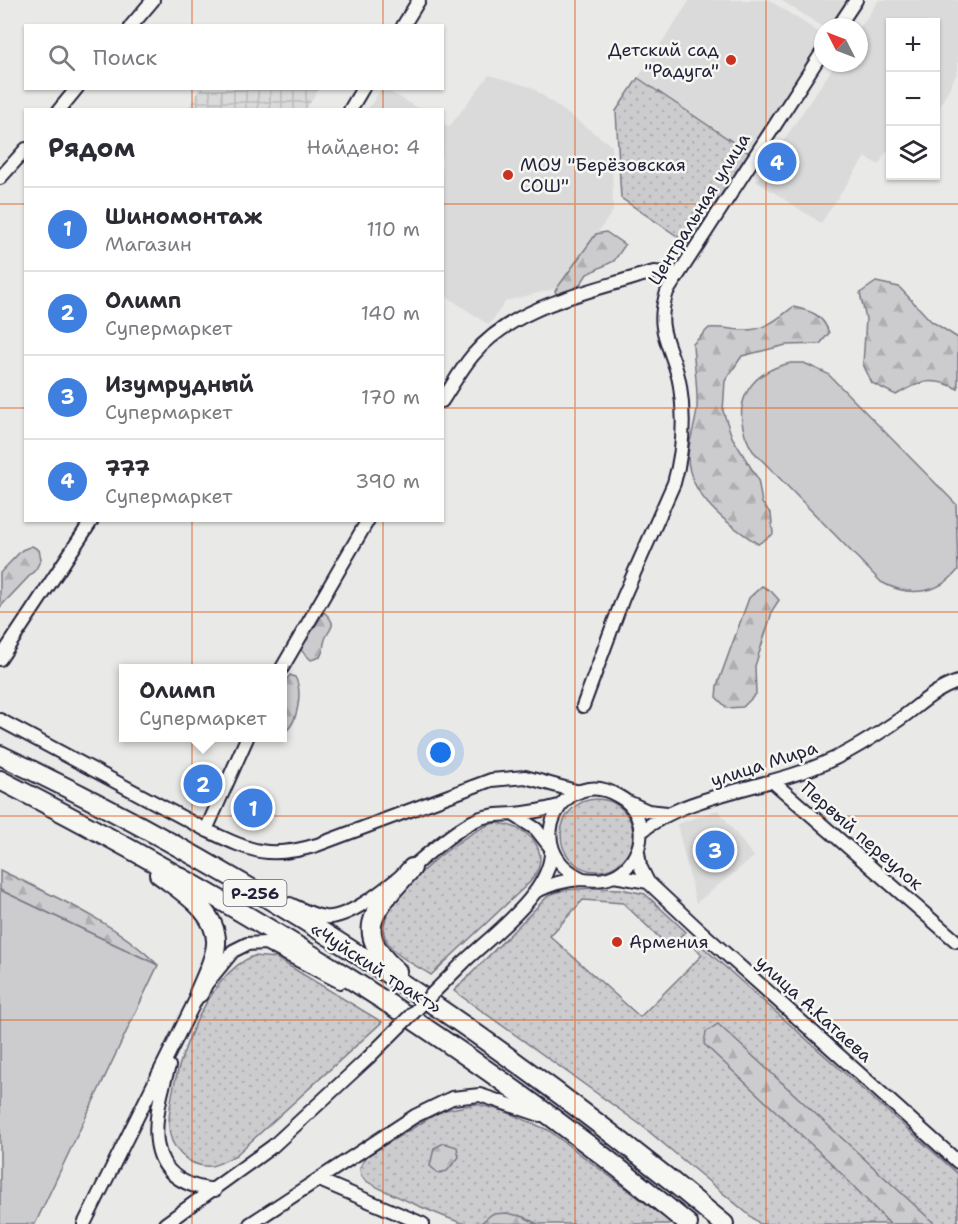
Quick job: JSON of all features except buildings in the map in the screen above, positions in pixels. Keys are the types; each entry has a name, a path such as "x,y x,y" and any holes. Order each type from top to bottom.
{"highway":[{"name":"«Чуйский тракт»","path":"0,755 207,864 306,923 443,1012 572,1103 724,1224"},
{"name":"«Чуйский тракт»","path":"0,780 108,835 294,942 431,1030 558,1121 688,1224"},
{"path":"108,835 191,899 207,917 216,942 199,993"},
{"path":"412,868 377,912 371,926 371,937 383,959 443,1012"}],"street":[{"path":"133,24 153,0"},
{"path":"404,24 419,0"},
{"path":"844,18 856,0"},
{"name":"Центральная улица","path":"583,706 623,598 674,483 679,464 682,436 680,384 660,320 666,291 814,65"},
{"path":"61,108 75,90"},
{"path":"351,108 362,90"},
{"path":"0,178 24,151"},
{"path":"444,398 472,355 489,339 517,319 639,276 654,272 677,274"},
{"path":"0,659 91,522"},
{"path":"285,664 367,522"},
{"name":"улица Мира","path":"641,832 667,813 810,770 851,750 901,718 933,693 958,681"},
{"path":"0,720 206,830 254,850 272,854 291,853 491,780 525,777 579,792"},
{"path":"206,830 245,742"},
{"name":"Первый переулок","path":"772,782 957,944"},
{"path":"207,864 309,913 326,917 340,915 355,908 412,868 441,842 477,819 493,814 511,814 559,806 579,792 594,789 611,791 626,801 637,815 641,832 638,852 640,867 648,882"},
{"name":"улица Мира","path":"626,801 648,811 667,813"},
{"path":"165,1224 273,1146 368,1058 537,891 549,870 551,826 559,806"},
{"path":"511,814 536,829 560,864 583,879"},
{"path":"537,891 557,882 604,879 614,876 627,867 638,852"},
{"path":"614,876 648,882"},
{"name":"улица А.Катаева","path":"648,882 958,1162"},
{"path":"84,1224 199,993 233,951 247,944 265,943 431,1030"},
{"path":"180,1031 161,1090 154,1133 157,1148 165,1164 183,1182 215,1190"},
{"path":"250,1224 415,1116 452,1098 480,1095 558,1121"},
{"path":"319,1179 423,1224"}],"shaded area":[{"name":"Детский сад \"Радуга\"","path":"690,0 769,0 814,29 814,55 749,153 638,78"},
{"path":"781,0 850,0 839,18 814,18 814,21"},
{"path":"879,0 958,0 958,71 940,106 940,18 886,18 886,152 879,165 865,157 821,223 756,181 830,72 868,72 867,18"},
{"path":"489,75 531,87 612,146 613,211 558,288 506,301 489,325 444,295 444,124 449,127"},
{"path":"199,90 318,90 307,108 189,108"},
{"path":"381,90 387,90 418,108 369,108"},
{"path":"718,810 754,857 696,903 677,824"}],"green space":[{"path":"638,78 749,153 689,244 621,198 616,111"},
{"path":"606,232 625,245 614,261 587,274 580,285 558,297 555,291 596,234"},
{"path":"876,282 899,287 931,321 958,338 958,389 933,381 912,386 896,395 872,383 863,364 866,319 860,293"},
{"path":"793,307 811,312 824,322 829,333 820,344 786,345 742,356 725,381 723,411 732,437 758,479 762,503 771,514 773,534 758,544 712,509 695,485 690,472 688,452 697,408 693,344 709,328 742,330 760,328"},
{"path":"791,363 804,363 828,374 956,504 958,570 941,585 932,589 912,591 891,587 881,582 753,451 742,422 745,395 762,375"},
{"path":"32,546 39,550 41,559 36,569 0,607 0,573 22,550"},
{"path":"762,586 771,591 779,600 773,609 755,666 756,694 743,707 727,708 716,697 717,686 749,598"},
{"path":"324,612 332,621 332,628 320,657 311,660 300,649"},
{"path":"290,675 295,677 299,699 292,723 287,730 287,679"},
{"path":"597,799 611,802 623,809 630,821 633,835 630,849 623,861 611,868 597,871 583,868 571,861 564,849 561,835 564,821 571,809 583,802"},
{"path":"495,823 518,829 535,842 540,860 537,871 530,882 431,975 405,959 388,944 385,937 385,923 392,906 406,888 444,853 481,828"},
{"path":"0,870 63,900 103,923 141,949 158,965 0,890"},
{"path":"621,889 645,894 686,932 675,940 663,941 623,903 583,900 550,936 640,1017 702,955 692,945 696,941 958,1174 958,1224 760,1224 641,1125 454,991 549,895 564,890"},
{"path":"0,890 158,965 35,1224 0,1224"},
{"path":"254,956 276,958 382,1022 236,1155 211,1166 195,1164 181,1155 170,1134 170,1106 175,1082 193,1029 205,1005 220,983 236,966"},
{"path":"718,1024 935,1224 890,1224 830,1162 704,1044 706,1032"},
{"path":"476,1104 504,1111 548,1130 673,1224 537,1224 519,1218 510,1218 467,1224 398,1197 371,1184 362,1176 360,1168 365,1157 441,1111"},
{"path":"444,1143 457,1147 459,1157 447,1171 438,1173 430,1166 434,1148"},
{"path":"507,1213 524,1217 537,1224 481,1223 492,1214"}],"place":[{"name":"Детский сад \"Радуга\"","path":"731,60"},
{"name":"777","path":"777,162"},
{"name":"МОУ \"Берёзовская СОШ\"","path":"508,175"},
{"name":"Олимп","path":"203,784"},
{"name":"Шиномонтаж","path":"253,808"},
{"name":"Изумрудный","path":"715,850"},
{"name":"Армения","path":"617,942"}]}
